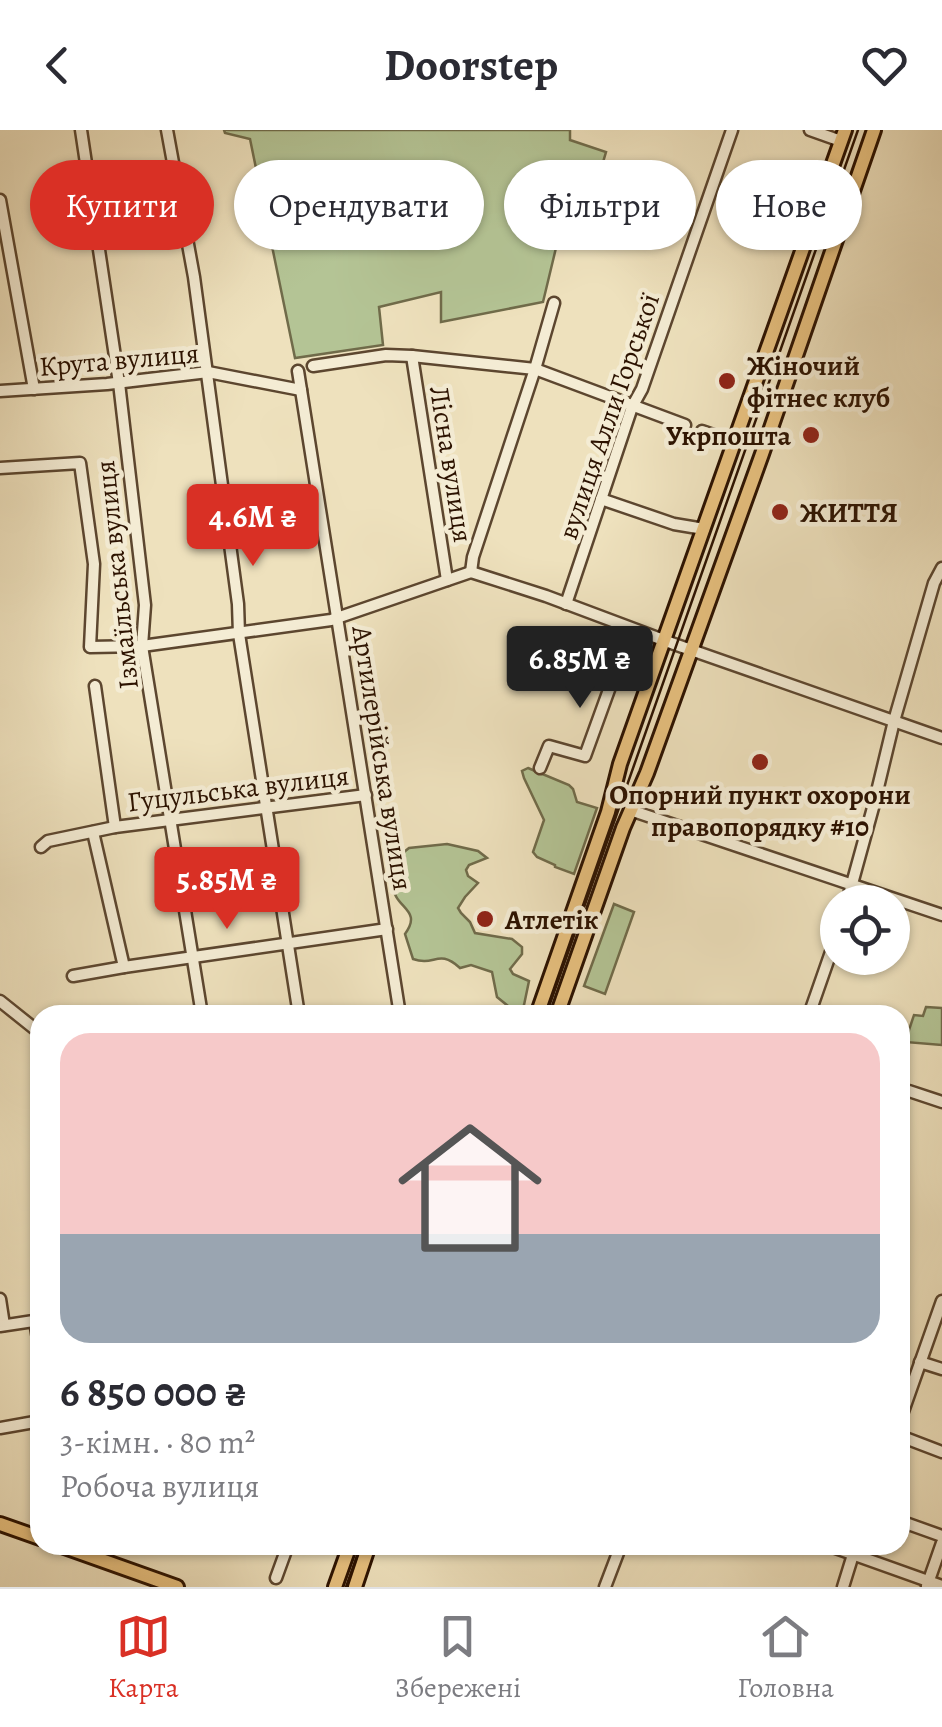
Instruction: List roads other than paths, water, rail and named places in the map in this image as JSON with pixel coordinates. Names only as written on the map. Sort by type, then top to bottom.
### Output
[{"type":"main road","points":[[561,1005],[691,650],[874,130]]},
{"type":"main road","points":[[540,1005],[608,812],[620,764],[669,642],[704,529],[843,136]]},
{"type":"main road","points":[[0,1524],[30,1534]]},
{"type":"main road","points":[[87,1555],[177,1587]]},
{"type":"main road","points":[[335,1587],[346,1555]]},
{"type":"main road","points":[[354,1587],[365,1555]]},
{"type":"street","name":"Ізмаїльська вулиця","points":[[81,130],[119,383],[145,605],[142,646],[200,1005]]},
{"type":"street","points":[[167,130],[194,276],[239,634],[298,1005]]},
{"type":"street","name":"вулиця Алли Горської","points":[[566,604],[632,406],[642,389],[732,130]]},
{"type":"street","points":[[810,130],[843,136]]},
{"type":"street","points":[[0,200],[34,388]]},
{"type":"street","points":[[470,572],[554,303]]},
{"type":"street","points":[[313,366],[386,355],[535,370],[685,425]]},
{"type":"street","name":"Лісна вулиця","points":[[412,356],[447,580]]},
{"type":"street","name":"Артилерійська вулиця","points":[[298,371],[398,1005]]},
{"type":"street","name":"Крута вулиця","points":[[0,390],[119,383],[208,372],[301,390]]},
{"type":"street","points":[[702,430],[734,442]]},
{"type":"street","points":[[0,468],[80,463],[94,564],[90,647],[142,646],[338,618],[470,572],[942,738]]},
{"type":"street","points":[[601,499],[674,524],[704,529]]},
{"type":"street","points":[[630,810],[852,885],[894,720],[934,583],[942,568]]},
{"type":"street","points":[[540,768],[549,746],[586,755],[632,628]]},
{"type":"street","name":"Гуцульська вулиця","points":[[95,686],[115,827]]},
{"type":"street","name":"Гуцульська вулиця","points":[[40,847],[48,841],[115,827],[366,794]]},
{"type":"street","name":"Гуцульська вулиця","points":[[93,832],[124,967]]},
{"type":"street","points":[[910,904],[942,915]]},
{"type":"street","points":[[73,976],[387,929]]},
{"type":"street","points":[[812,1005],[823,975]]},
{"type":"street","points":[[0,1001],[30,1025]]},
{"type":"street","points":[[910,1092],[942,1102]]},
{"type":"street","points":[[0,1300],[2,1326],[30,1321]]},
{"type":"street","points":[[910,1391],[942,1301]]},
{"type":"street","points":[[920,1362],[942,1369]]},
{"type":"street","points":[[0,1428],[30,1423]]},
{"type":"street","points":[[910,1440],[942,1452]]},
{"type":"street","points":[[910,1526],[942,1540],[927,1584]]},
{"type":"street","points":[[276,1578],[284,1555]]},
{"type":"street","points":[[605,1587],[616,1555]]},
{"type":"street","points":[[843,1587],[853,1555]]},
{"type":"street","points":[[865,1555],[927,1584],[942,1586]]},
{"type":"tram line","points":[[550,1005],[858,130]]},
{"type":"tram line","points":[[346,1587],[357,1555]]},
{"type":"place","name":"Жіночий фітнес клуб","points":[[727,381]]},
{"type":"place","name":"Укрпошта","points":[[811,435]]},
{"type":"place","name":"ЖИТТЯ","points":[[780,512]]},
{"type":"place","name":"Опорний пункт охорони правопорядку #10","points":[[760,762]]},
{"type":"place","name":"Атлетік","points":[[485,919]]}]
